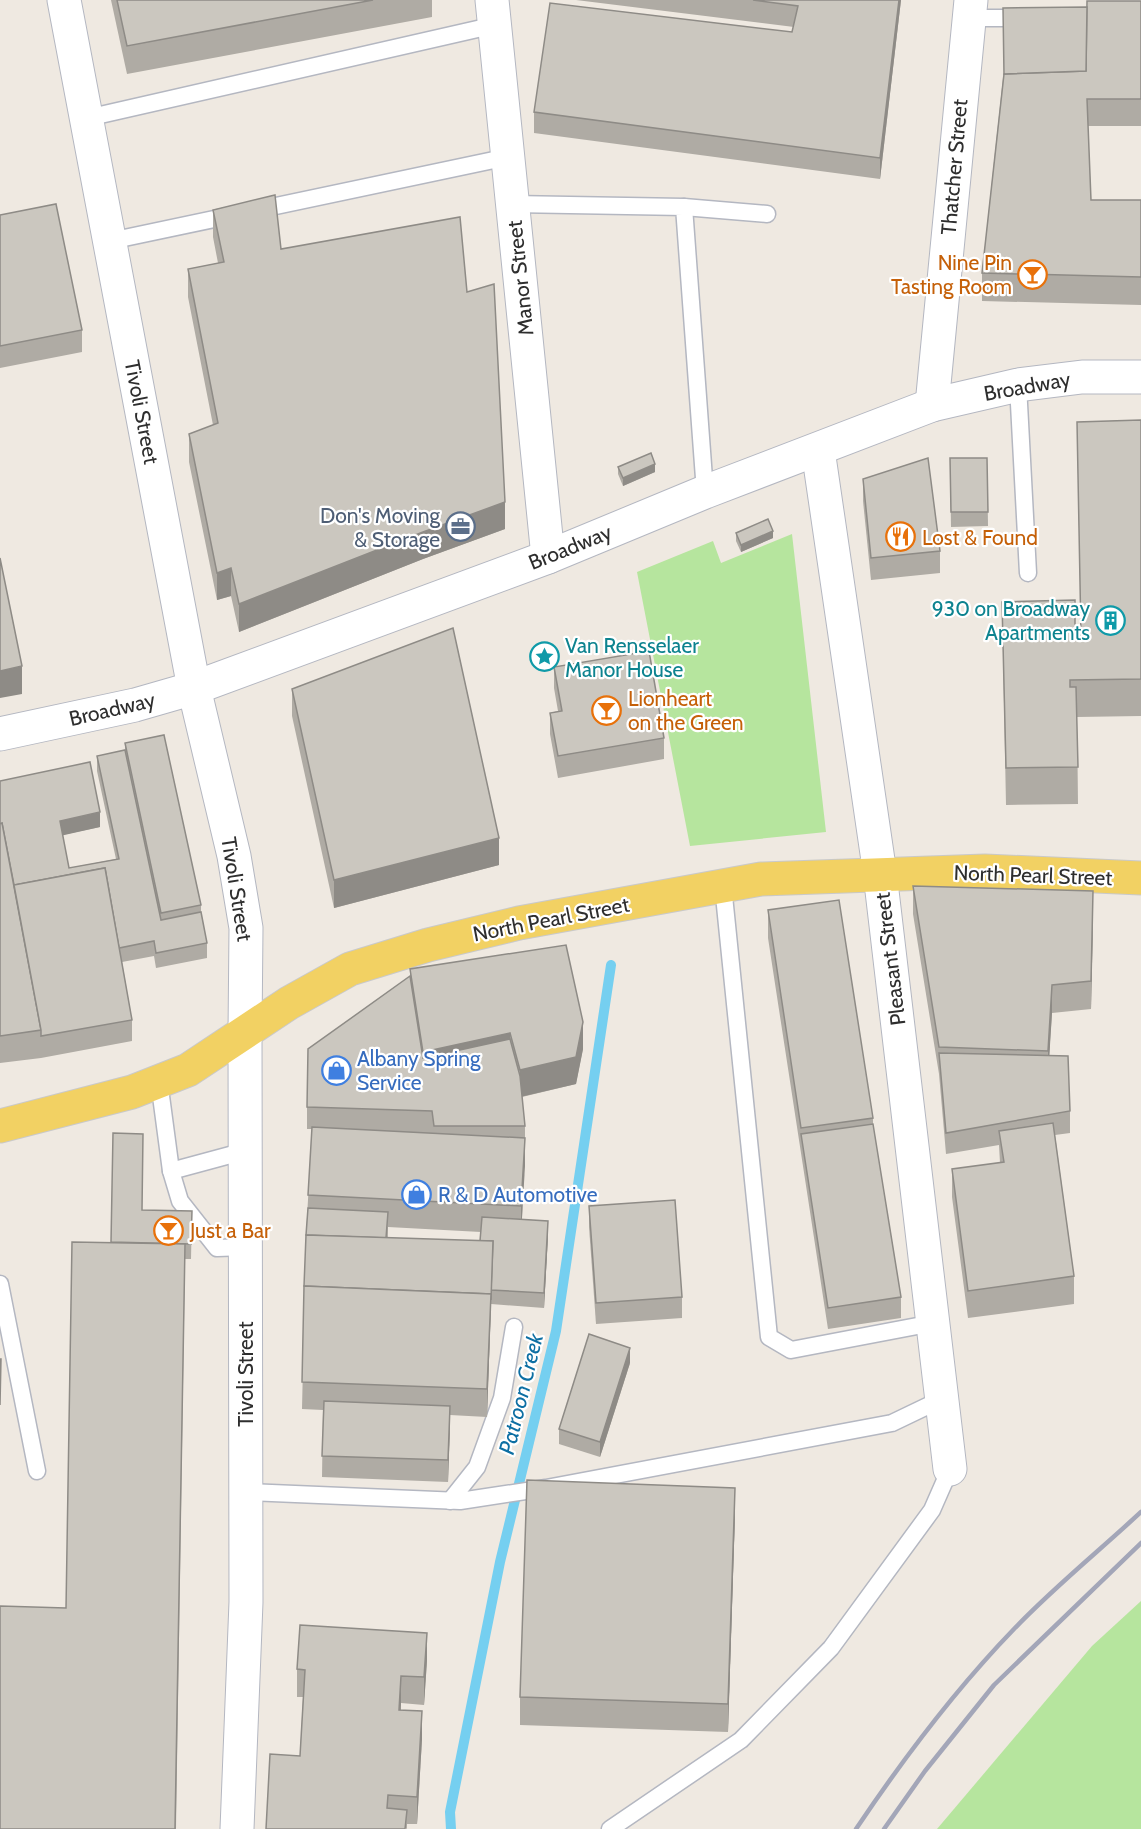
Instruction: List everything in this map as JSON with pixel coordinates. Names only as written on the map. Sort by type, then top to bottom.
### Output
[{"type":"main road","name":"North Pearl Street","points":[[0,1126],[132,1092],[188,1070],[289,1003],[350,969],[428,945],[519,923],[761,879],[985,871],[1141,878]]},
{"type":"street","name":"Tivoli Street","points":[[64,0],[194,688],[234,856],[246,928],[246,1602],[237,1829]]},
{"type":"street","name":"Thatcher Street","points":[[932,405],[969,9]]},
{"type":"street","name":"Manor Street","points":[[494,13],[548,557]]},
{"type":"street","name":"Broadway","points":[[0,734],[135,705],[194,688],[548,557],[705,492],[932,405],[1018,385],[1082,377],[1141,377]]},
{"type":"street","name":"Pleasant Street","points":[[818,450],[880,874],[950,1469]]},
{"type":"lane","points":[[969,9],[1037,18]]},
{"type":"lane","points":[[87,118],[494,13]]},
{"type":"lane","points":[[110,241],[508,158]]},
{"type":"lane","points":[[512,204],[684,207],[767,214]]},
{"type":"lane","points":[[684,207],[705,492]]},
{"type":"lane","points":[[1018,385],[1028,573]]},
{"type":"lane","points":[[723,886],[769,1337],[791,1350],[933,1323]]},
{"type":"lane","points":[[159,1081],[171,1171],[180,1201],[217,1248],[245,1247]]},
{"type":"lane","points":[[171,1171],[245,1152]]},
{"type":"lane","points":[[0,1284],[37,1472]]},
{"type":"lane","points":[[455,1501],[477,1467],[502,1398],[514,1327]]},
{"type":"lane","points":[[246,1492],[455,1501],[546,1488],[892,1423],[942,1399]]},
{"type":"lane","points":[[610,1829],[741,1740],[831,1648],[932,1510],[950,1469]]},
{"type":"green space","points":[[792,534],[826,832],[690,846],[637,572],[713,541],[721,563]]},
{"type":"green space","points":[[1141,1601],[1141,1829],[937,1829],[1092,1646]]},
{"type":"building","points":[[117,0],[373,0],[127,46]]},
{"type":"building","points":[[753,0],[899,0],[880,158],[534,112],[550,3],[792,32],[798,6]]},
{"type":"building","points":[[1087,1],[1141,1],[1141,99],[1087,99],[1091,200],[1141,200],[1141,277],[982,273],[1004,74],[1086,71]]},
{"type":"building","points":[[1087,7],[1086,71],[1004,75],[1003,8]]},
{"type":"building","points":[[275,195],[281,249],[460,217],[467,292],[494,284],[505,502],[239,604],[231,568],[217,573],[189,434],[218,423],[188,269],[224,262],[213,210]]},
{"type":"building","points":[[56,204],[82,330],[0,346],[0,215]]},
{"type":"building","name":"930 on Broadway Apartments","points":[[1141,420],[1141,679],[1070,680],[1070,687],[1076,687],[1078,767],[1006,768],[1002,602],[1075,600],[1075,636],[1081,636],[1077,422]]},
{"type":"building","points":[[651,453],[655,464],[623,478],[618,467]]},
{"type":"building","name":"Lost & Found","points":[[928,458],[940,551],[871,558],[863,479]]},
{"type":"building","points":[[950,458],[987,458],[988,512],[951,512]]},
{"type":"building","points":[[768,519],[773,531],[741,545],[736,533]]},
{"type":"building","points":[[0,558],[22,666],[0,671]]},
{"type":"building","points":[[453,628],[499,838],[334,880],[292,689]]},
{"type":"building","name":"Lionheart on the Green","points":[[649,651],[664,738],[558,756],[550,713],[562,711],[554,667]]},
{"type":"building","points":[[164,735],[201,905],[161,913],[125,743]]},
{"type":"building","points":[[125,750],[161,920],[201,912],[207,943],[156,953],[154,941],[119,948],[105,868],[14,885],[2,823],[0,824],[0,781],[90,762],[100,812],[60,821],[69,868],[119,859],[97,756]]},
{"type":"building","points":[[2,823],[41,1030],[0,1036],[0,824]]},
{"type":"building","points":[[105,868],[132,1020],[41,1036],[14,885]]},
{"type":"building","points":[[913,886],[1093,891],[1091,981],[1052,985],[1048,1051],[939,1047]]},
{"type":"building","points":[[839,900],[873,1118],[801,1128],[768,910]]},
{"type":"building","points":[[566,945],[583,1022],[576,1057],[520,1070],[510,1033],[423,1052],[410,969]]},
{"type":"building","points":[[410,976],[423,1058],[510,1039],[520,1076],[525,1126],[434,1126],[432,1111],[307,1107],[308,1049]]},
{"type":"building","points":[[939,1053],[1068,1056],[1070,1111],[946,1133]]},
{"type":"building","points":[[1053,1123],[1074,1276],[968,1291],[952,1169],[1004,1162],[999,1131]]},
{"type":"building","points":[[873,1124],[901,1297],[828,1308],[801,1134]]},
{"type":"building","points":[[312,1127],[525,1138],[521,1206],[308,1195]]},
{"type":"building","points":[[113,1133],[143,1134],[142,1210],[192,1211],[191,1244],[111,1242]]},
{"type":"building","points":[[675,1200],[682,1297],[596,1303],[589,1206]]},
{"type":"building","points":[[308,1208],[388,1212],[386,1238],[306,1235]]},
{"type":"building","points":[[482,1217],[548,1221],[544,1293],[491,1290],[493,1241],[480,1241]]},
{"type":"building","points":[[306,1235],[493,1241],[491,1300],[491,1294],[304,1286]]},
{"type":"building","points":[[72,1242],[185,1244],[175,1829],[0,1829],[0,1606],[66,1608]]},
{"type":"building","points":[[304,1286],[491,1294],[487,1389],[302,1382]]},
{"type":"building","points":[[589,1334],[630,1348],[600,1442],[559,1429]]},
{"type":"building","points":[[0,1359],[1,1359],[0,1405]]},
{"type":"building","points":[[324,1401],[450,1406],[448,1460],[322,1456]]},
{"type":"building","points":[[527,1480],[735,1488],[728,1704],[520,1697]]},
{"type":"building","points":[[300,1625],[427,1633],[424,1677],[401,1676],[399,1710],[422,1711],[417,1797],[388,1795],[387,1808],[407,1810],[405,1829],[266,1829],[270,1754],[300,1756],[305,1670],[297,1669]]},
{"type":"waterway","name":"Patroon Creek","points":[[451,1829],[450,1812],[500,1562],[556,1331],[611,965]]},
{"type":"railway","points":[[856,1829],[930,1726],[992,1652],[1044,1599],[1141,1512]]},
{"type":"railway","points":[[884,1829],[925,1771],[994,1685],[1141,1543]]},
{"type":"place","name":"Nine Pin Tasting Room","points":[[1033,274]]},
{"type":"place","name":"Don's Moving & Storage","points":[[461,527]]},
{"type":"place","name":"Lost & Found","points":[[901,537]]},
{"type":"place","name":"930 on Broadway Apartments","points":[[1111,620]]},
{"type":"place","name":"Van Rensselaer Manor House","points":[[544,657]]},
{"type":"place","name":"Lionheart on the Green","points":[[607,710]]},
{"type":"place","name":"Albany Spring Service","points":[[336,1070]]},
{"type":"place","name":"R & D Automotive","points":[[417,1194]]},
{"type":"place","name":"Just a Bar","points":[[169,1230]]}]
